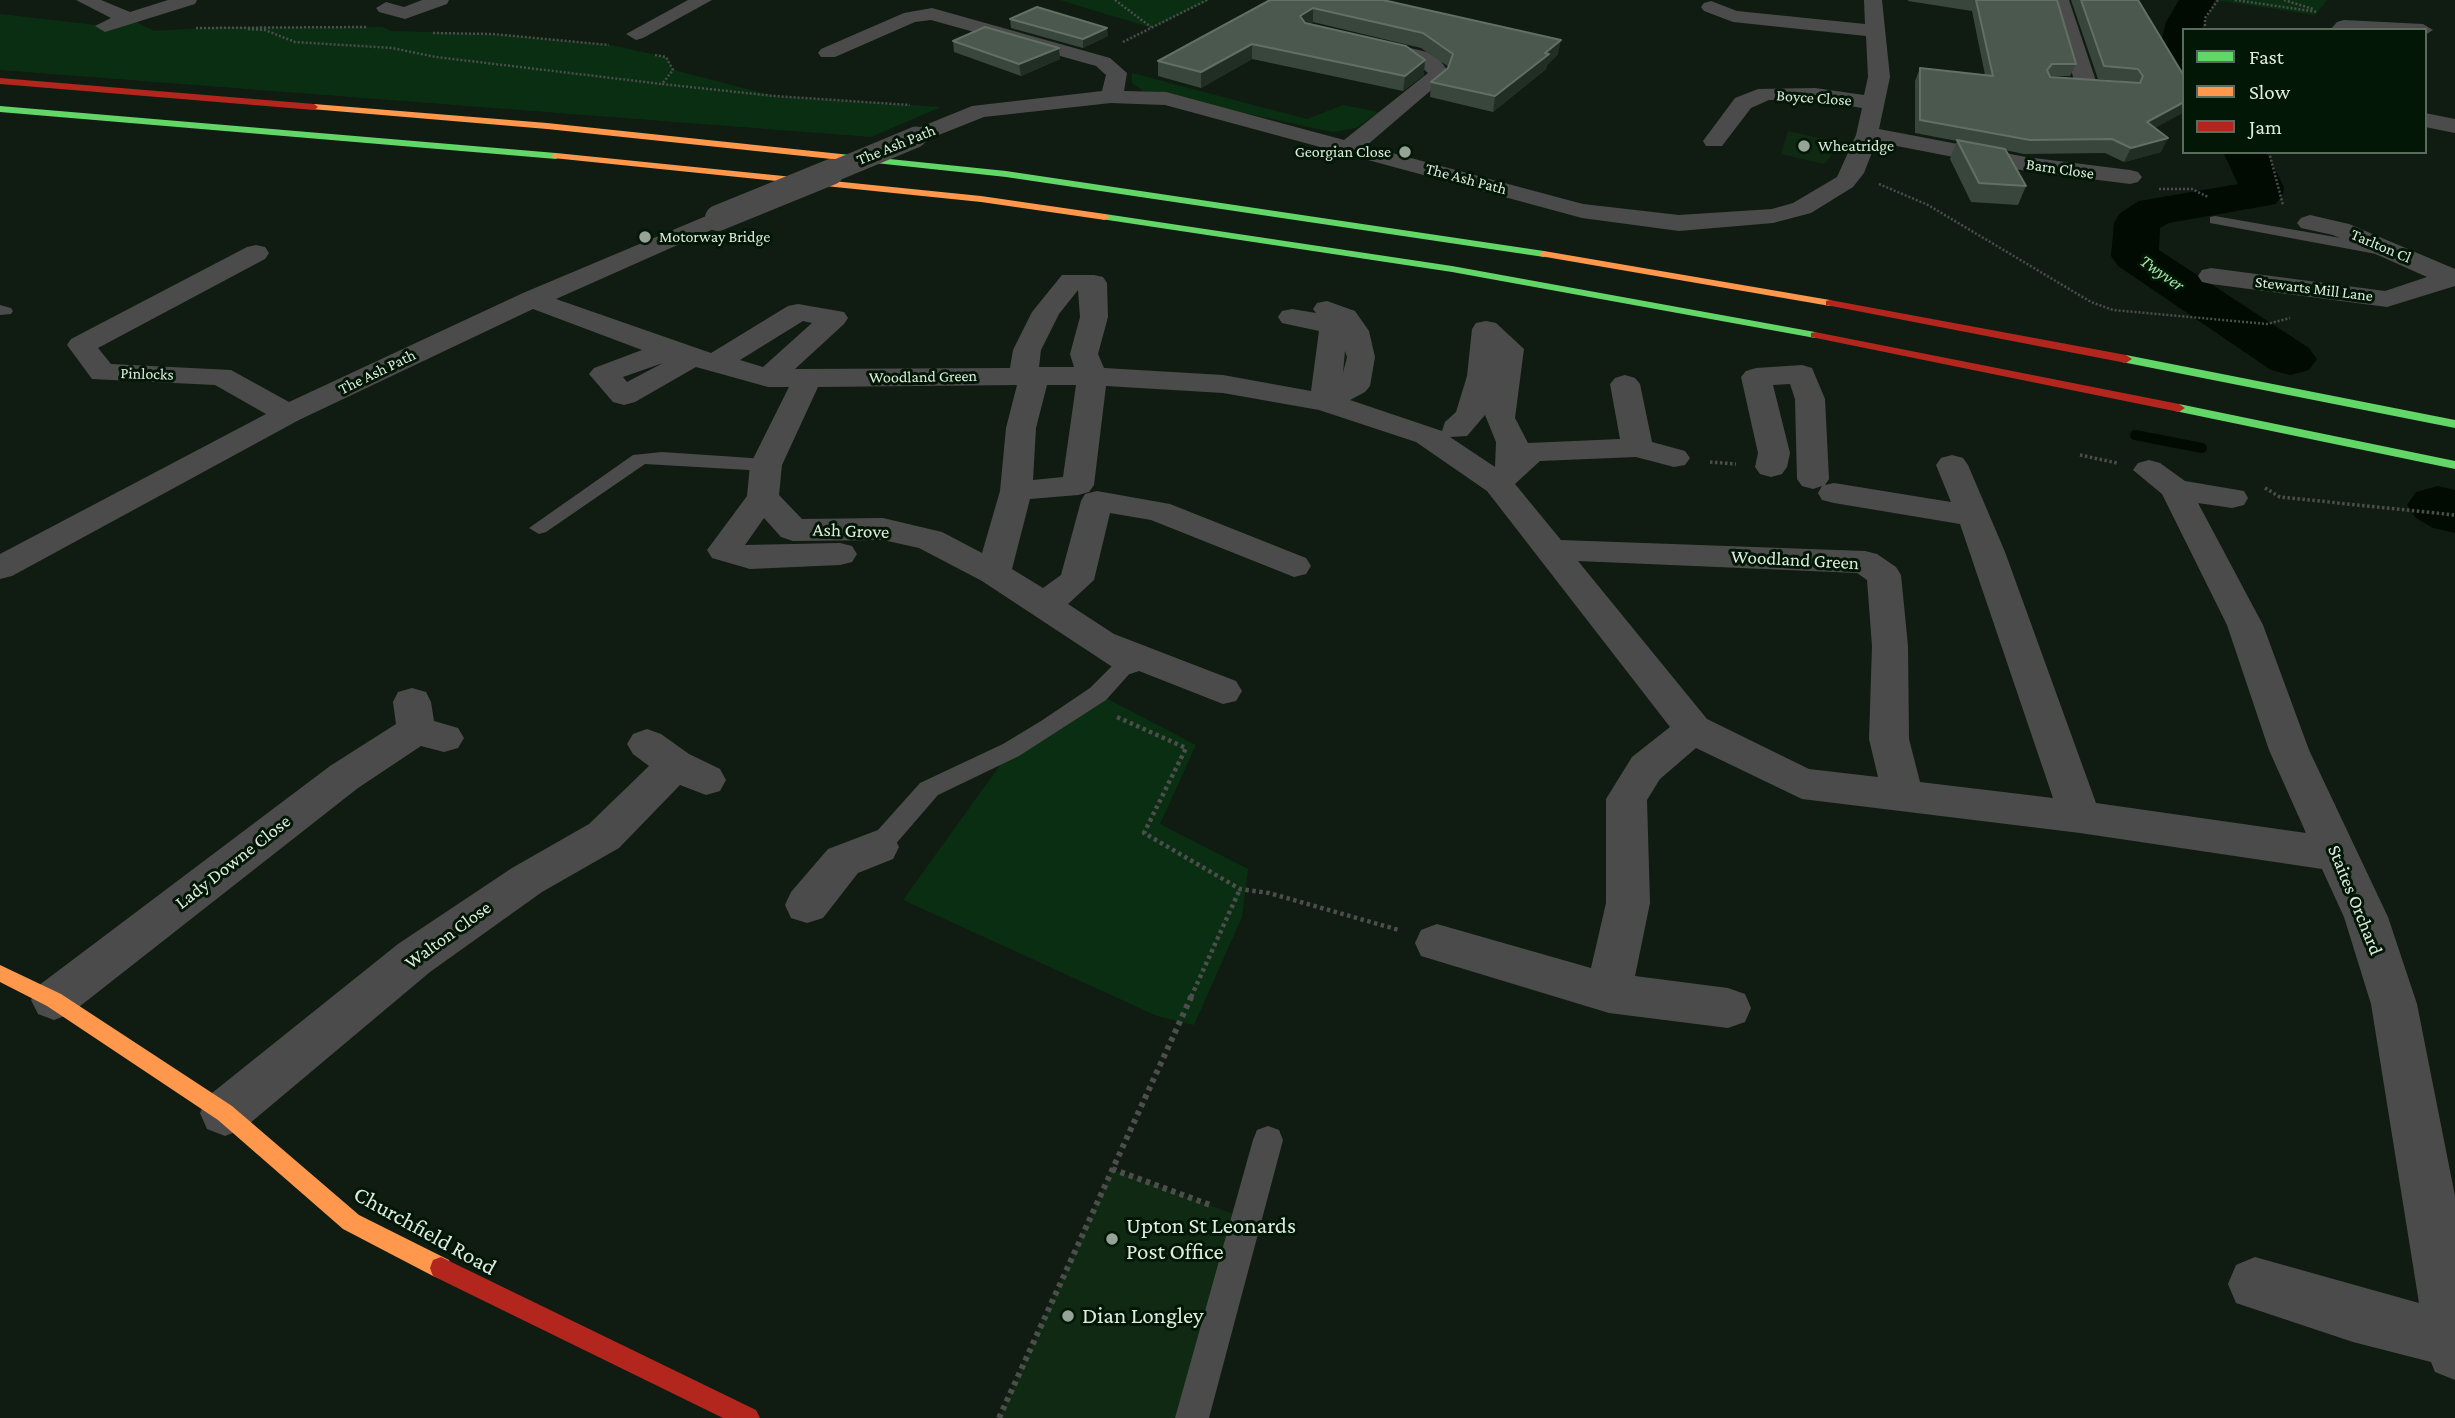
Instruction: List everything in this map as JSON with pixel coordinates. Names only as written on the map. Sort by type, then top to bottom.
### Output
[{"type":"main road","points":[[0,81],[547,126],[1020,176],[1446,238],[1888,312],[2455,424]]},
{"type":"main road","points":[[0,109],[511,151],[981,199],[1452,269],[1897,351],[2455,466]]},
{"type":"main road","name":"Churchfield Road","points":[[0,973],[54,1000],[225,1113],[351,1222],[550,1323],[748,1418]]},
{"type":"street","points":[[85,0],[130,19]]},
{"type":"street","points":[[105,26],[188,0]]},
{"type":"street","points":[[386,8],[405,13],[440,0]]},
{"type":"street","points":[[642,38],[703,0]]},
{"type":"street","points":[[1852,173],[1868,134],[1879,77],[1873,0]]},
{"type":"street","points":[[2060,0],[2076,86],[2112,89]]},
{"type":"street","points":[[906,6],[1103,62],[1116,73],[1117,80],[1111,97]]},
{"type":"street","points":[[842,51],[911,17],[932,14]]},
{"type":"street","points":[[1712,14],[1875,31]]},
{"type":"street","points":[[2342,28],[2379,28]]},
{"type":"street","points":[[642,38],[668,30]]},
{"type":"street","points":[[1350,40],[1420,56],[1433,64],[1439,74],[1350,147]]},
{"type":"street","name":"Boyce Close","points":[[1728,134],[1743,103],[1766,94],[1798,93],[1874,103]]},
{"type":"street","name":"The Ash Path","points":[[0,568],[288,414],[533,299],[718,218],[980,111],[1111,97],[1166,99],[1582,211],[1679,223],[1760,217],[1802,208],[1845,182],[1852,173]]},
{"type":"street","points":[[2427,120],[2455,126]]},
{"type":"street","name":"Barn Close","points":[[1868,134],[2130,177]]},
{"type":"street","name":"Tarlton Cl","points":[[2310,223],[2340,229],[2452,278]]},
{"type":"street","name":"Pinlocks","points":[[284,258],[243,250],[81,345],[102,373],[221,376],[288,414]]},
{"type":"street","name":"Stewarts Mill Lane","points":[[2211,276],[2387,299],[2452,278]]},
{"type":"street","points":[[994,573],[1016,491],[1029,375],[1027,350],[1046,312],[1072,281],[1094,283],[1094,317],[1084,354],[1092,376],[1078,485],[1016,491]]},
{"type":"street","name":"Woodland Green","points":[[533,299],[693,356],[768,377],[807,379],[1029,375],[1223,384],[1325,402],[1441,432],[1513,462]]},
{"type":"street","points":[[1325,402],[1355,386],[1362,357],[1355,331],[1345,317],[1326,309]]},
{"type":"street","points":[[693,356],[798,312],[834,318],[768,377]]},
{"type":"street","points":[[1292,317],[1334,325],[1325,402]]},
{"type":"street","name":"Woodland Green","points":[[1441,432],[1470,415],[1482,376],[1486,329],[1510,349],[1500,418],[1513,462],[1693,729],[1802,784],[2080,817],[2338,854]]},
{"type":"street","points":[[1771,467],[1774,453],[1756,377],[1802,374],[1810,398],[1824,486],[1972,516]]},
{"type":"street","points":[[807,379],[764,481],[724,551],[750,558],[862,553],[930,540]]},
{"type":"street","points":[[1625,384],[1637,448]]},
{"type":"street","points":[[1513,462],[1637,448],[1674,458]]},
{"type":"street","points":[[1952,465],[2023,649],[2080,817]]},
{"type":"street","name":"Staites Orchard","points":[[2246,491],[2162,479],[2245,625],[2289,750],[2366,917],[2394,1004],[2427,1178],[2453,1346],[2255,1284]]},
{"type":"street","name":"Ash Grove","points":[[764,481],[793,530],[884,529],[930,540],[994,573],[1116,651],[1223,691]]},
{"type":"street","points":[[1043,606],[1076,580],[1097,501],[1158,511],[1293,566]]},
{"type":"street","name":"Woodland Green","points":[[1563,550],[1866,562],[1884,575],[1889,646],[1889,739],[1903,796]]},
{"type":"street","name":"Lady Downe Close","points":[[54,1000],[344,777],[424,723]]},
{"type":"street","points":[[1609,993],[1628,903],[1626,799],[1646,768],[1693,729]]},
{"type":"street","name":"Walton Close","points":[[225,1113],[414,958],[527,880],[604,836],[676,763]]},
{"type":"street","points":[[807,905],[843,861],[877,847]]},
{"type":"street","points":[[1437,943],[1609,993],[1728,1008]]},
{"type":"lane","points":[[2215,220],[2396,252]]},
{"type":"lane","points":[[539,528],[640,459],[662,458],[764,481]]},
{"type":"lane","points":[[877,847],[929,789],[1011,750],[1084,703],[1116,651]]},
{"type":"lane","points":[[1192,1418],[1268,1140]]},
{"type":"path","points":[[1115,0],[1151,27]]},
{"type":"path","points":[[2206,28],[2205,18],[2218,0]]},
{"type":"path","points":[[130,19],[154,31],[219,27],[368,27]]},
{"type":"path","points":[[219,27],[265,30],[295,42],[393,48],[436,57],[662,84],[774,96],[980,111]]},
{"type":"path","points":[[430,33],[493,34],[611,45]]},
{"type":"path","points":[[642,38],[666,57],[673,70],[662,84]]},
{"type":"path","points":[[2270,154],[2283,204]]},
{"type":"path","points":[[1852,173],[1946,216],[2091,302],[2141,315],[2202,316],[2267,324]]},
{"type":"path","points":[[2246,491],[2335,505],[2397,508],[2455,515]]},
{"type":"path","points":[[1084,703],[1186,748],[1144,833],[1240,889],[1269,893],[1437,943]]},
{"type":"path","points":[[999,1418],[1240,889]]},
{"type":"path","points":[[1112,1169],[1247,1219]]},
{"type":"shaded area","points":[[1060,0],[1210,0],[1152,28]]},
{"type":"shaded area","points":[[2215,0],[2327,0],[2315,15]]},
{"type":"shaded area","points":[[0,14],[105,26],[130,19],[154,31],[219,27],[382,27],[392,31],[493,34],[611,45],[666,57],[674,70],[774,96],[941,107],[871,137],[0,70]]},
{"type":"shaded area","points":[[1132,73],[1307,119],[1343,105],[1379,112],[1356,128],[1332,132],[1143,91],[1132,83]]},
{"type":"shaded area","points":[[1788,131],[1842,143],[1824,164],[1781,154]]},
{"type":"shaded area","points":[[1098,694],[1196,745],[1160,824],[1248,869],[1242,917],[1194,1025],[1157,1016],[903,900],[1011,750]]},
{"type":"shaded area","points":[[1112,1169],[1247,1219],[1192,1418],[999,1418]]},
{"type":"building","points":[[1270,0],[1383,0],[1561,40],[1545,53],[1549,54],[1495,96],[1431,82],[1448,68],[1453,54],[1423,33],[1313,8],[1300,16],[1305,23],[1406,46],[1425,60],[1405,76],[1252,44],[1201,72],[1158,61]]},
{"type":"building","points":[[1976,0],[2057,0],[2076,64],[2052,64],[2047,70],[2050,77],[2140,83],[2143,76],[2138,69],[2104,66],[2081,0],[2138,0],[2182,73],[2182,103],[2147,122],[2168,138],[2131,148],[2112,139],[2030,140],[1920,120],[1920,68],[1993,76]]},
{"type":"building","points":[[1037,7],[1107,28],[1083,39],[1010,19]]},
{"type":"building","points":[[985,27],[1059,48],[1019,64],[953,41]]},
{"type":"building","points":[[1957,140],[2005,149],[2026,186],[1979,183]]},
{"type":"waterway","name":"Twyver","points":[[2183,28],[2197,0]]},
{"type":"waterway","name":"Twyver","points":[[2182,30],[2174,64],[2182,74]]},
{"type":"waterway","name":"Twyver","points":[[2245,154],[2262,187],[2260,194],[2155,211],[2137,223],[2135,256],[2290,359]]},
{"type":"waterway","points":[[2135,435],[2202,448]]},
{"type":"waterway","name":"Twyver","points":[[2438,505],[2455,514]]},
{"type":"traffic: fast","points":[[0,109],[556,156]]},
{"type":"traffic: fast","points":[[841,157],[1006,174],[1544,254]]},
{"type":"traffic: fast","points":[[1105,217],[1452,269],[1815,335]]},
{"type":"traffic: fast","points":[[2126,359],[2455,424]]},
{"type":"traffic: fast","points":[[2179,408],[2455,465]]},
{"type":"traffic: slow","points":[[314,107],[547,126],[841,157]]},
{"type":"traffic: slow","points":[[556,156],[981,199],[1105,217]]},
{"type":"traffic: slow","points":[[1544,254],[1830,303]]},
{"type":"traffic: slow","points":[[0,973],[54,1000],[225,1113],[351,1222],[441,1268]]},
{"type":"traffic: jam","points":[[0,81],[314,107]]},
{"type":"traffic: jam","points":[[1830,303],[2126,359]]},
{"type":"traffic: jam","points":[[1815,335],[2179,408]]},
{"type":"traffic: jam","points":[[441,1268],[748,1418]]},
{"type":"place","name":"Wheatridge","points":[[1804,146]]},
{"type":"place","name":"Georgian Close","points":[[1405,152]]},
{"type":"place","name":"Motorway Bridge","points":[[645,237]]},
{"type":"place","name":"Upton St Leonards Post Office","points":[[1112,1239]]},
{"type":"place","name":"Dian Longley","points":[[1068,1316]]}]
